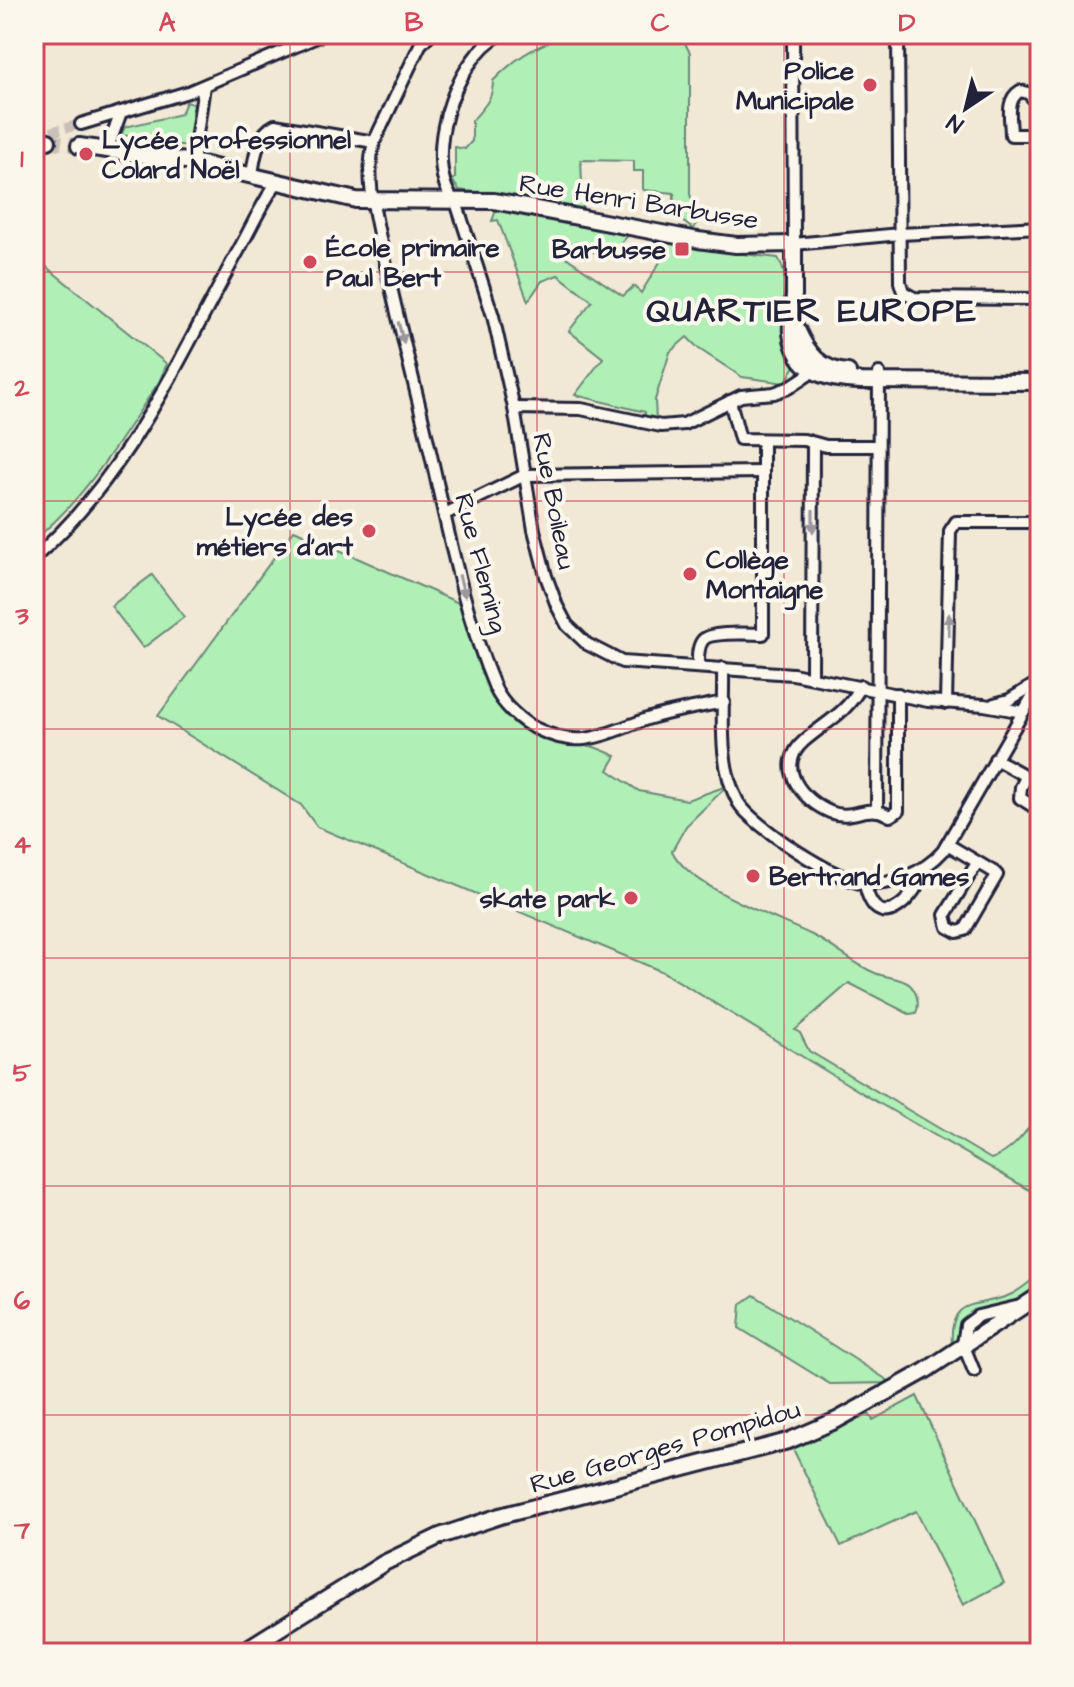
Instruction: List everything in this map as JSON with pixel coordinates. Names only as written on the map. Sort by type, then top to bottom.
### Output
[{"type":"main road","points":[[79,146],[108,148],[252,174]]},
{"type":"main road","name":"Rue Henri Barbusse","points":[[252,174],[335,196],[374,202],[494,201],[724,244],[794,244]]},
{"type":"main road","points":[[794,244],[791,331],[798,355],[813,369],[879,377],[1040,382]]},
{"type":"main road","points":[[879,377],[1040,374]]},
{"type":"main road","name":"Rue Georges Pompidou","points":[[964,1348],[1040,1295]]},
{"type":"main road","name":"Rue Georges Pompidou","points":[[240,1653],[384,1563],[440,1536],[500,1516],[788,1441],[849,1414],[1040,1307]]},
{"type":"street","points":[[81,124],[204,86],[324,34]]},
{"type":"street","points":[[252,174],[260,140],[267,129],[275,125],[374,142],[420,45],[430,34]]},
{"type":"street","points":[[793,34],[794,244]]},
{"type":"street","points":[[898,34],[901,288],[906,296],[914,298],[1040,299]]},
{"type":"street","name":"Rue Boileau","points":[[493,36],[465,72],[448,109],[440,155],[448,195],[457,205],[493,316],[514,408],[534,530],[557,606],[567,625],[595,650],[622,662],[812,676],[946,703],[984,705],[1023,712]]},
{"type":"street","points":[[193,162],[204,86]]},
{"type":"street","points":[[1037,135],[1011,135],[1010,102],[1020,91],[1028,93],[1038,106],[1040,165]]},
{"type":"street","points":[[108,148],[121,112]]},
{"type":"street","name":"Rue Fleming","points":[[374,142],[370,157],[374,202],[394,301],[464,596],[496,691],[519,717],[538,730],[557,736],[593,739],[645,720],[724,702]]},
{"type":"street","points":[[34,558],[63,532],[92,498],[143,425],[275,185],[273,181]]},
{"type":"street","name":"Rue Henri Barbusse","points":[[794,244],[900,234],[1040,227]]},
{"type":"street","points":[[514,408],[581,409],[661,426],[684,424],[741,396],[774,393],[788,388],[813,369]]},
{"type":"street","points":[[877,811],[879,377]]},
{"type":"street","points":[[730,401],[740,439],[804,440],[826,446],[878,446]]},
{"type":"street","points":[[698,667],[703,640],[711,635],[763,634],[763,440]]},
{"type":"street","points":[[812,676],[813,443]]},
{"type":"street","points":[[445,514],[525,475],[763,472]]},
{"type":"street","points":[[946,703],[952,525],[956,522],[1040,522]]},
{"type":"street","points":[[723,668],[726,766],[739,804],[764,830],[840,875],[865,884],[895,879],[925,868]]},
{"type":"street","points":[[865,884],[868,900],[877,909],[898,909],[921,881],[925,868],[947,844],[1040,682]]},
{"type":"street","name":"Rue Boileau","points":[[984,705],[1009,700],[1040,682]]},
{"type":"street","points":[[861,686],[843,712],[798,748],[793,759],[792,778],[797,788],[807,799],[832,813],[850,816],[877,811],[890,816],[898,811],[898,694]]},
{"type":"street","points":[[1003,708],[1012,732]]},
{"type":"street","points":[[995,759],[1040,784]]},
{"type":"street","points":[[1027,776],[1020,798],[1031,805],[1040,801]]},
{"type":"street","points":[[947,844],[994,872],[996,879],[965,930],[957,932],[948,927],[945,915],[977,863]]},
{"type":"street","points":[[964,1348],[974,1371]]},
{"type":"green space","points":[[581,34],[658,38],[666,34],[686,34],[685,43],[690,53],[690,194],[698,221],[693,229],[674,215],[674,193],[643,190],[643,171],[634,171],[634,161],[581,160],[583,208],[459,190],[452,180],[455,178],[455,147],[465,149],[472,141],[472,121],[489,99],[493,81],[532,50]]},
{"type":"green space","points":[[186,102],[194,104],[188,149],[186,146],[121,135],[125,127],[181,114]]},
{"type":"green space","points":[[503,208],[632,231],[607,259],[576,242],[563,255],[623,296],[634,286],[641,293],[663,257],[656,251],[661,240],[709,250],[778,258],[785,286],[783,335],[795,366],[785,383],[742,377],[699,349],[687,337],[670,352],[655,400],[656,420],[645,418],[645,412],[575,395],[603,358],[569,331],[592,301],[558,275],[542,281],[528,301],[498,220],[492,221],[495,213]]},
{"type":"green space","points":[[34,257],[167,364],[159,382],[87,486],[34,540]]},
{"type":"green space","points":[[294,530],[461,604],[485,680],[505,712],[519,725],[543,737],[590,746],[616,756],[608,770],[639,791],[687,800],[727,786],[686,826],[672,851],[682,864],[714,889],[812,935],[875,973],[906,982],[916,995],[916,1013],[909,1014],[849,983],[795,1030],[800,1033],[809,1051],[991,1159],[1013,1146],[1040,1113],[1040,1196],[877,1102],[663,972],[317,827],[301,805],[158,716]]},
{"type":"green space","points":[[152,575],[184,617],[143,648],[111,606]]},
{"type":"green space","points":[[1040,1274],[1040,1291],[967,1317],[958,1342],[952,1345],[952,1328],[961,1310],[1014,1293]]},
{"type":"green space","points":[[754,1295],[892,1383],[830,1384],[739,1328],[741,1304]]},
{"type":"green space","points":[[917,1396],[1004,1583],[963,1605],[916,1511],[841,1546],[793,1449],[869,1414],[873,1420]]},
{"type":"tunnel","points":[[51,132],[81,124]]},
{"type":"tunnel","points":[[48,141],[79,146]]},
{"type":"place","name":"Police Municipale","points":[[870,85]]},
{"type":"place","name":"Lycée professionnel Colard Noël","points":[[86,154]]},
{"type":"place","name":"Barbusse","points":[[682,249]]},
{"type":"place","name":"École primaire Paul Bert","points":[[310,262]]},
{"type":"place","name":"Lycée des métiers d'art","points":[[369,531]]},
{"type":"place","name":"Collège Montaigne","points":[[690,574]]},
{"type":"place","name":"Bertrand Games","points":[[753,876]]},
{"type":"place","name":"skate park","points":[[631,898]]},
{"type":"district","name":"QUARTIER EUROPE","points":[[812,309]]}]
